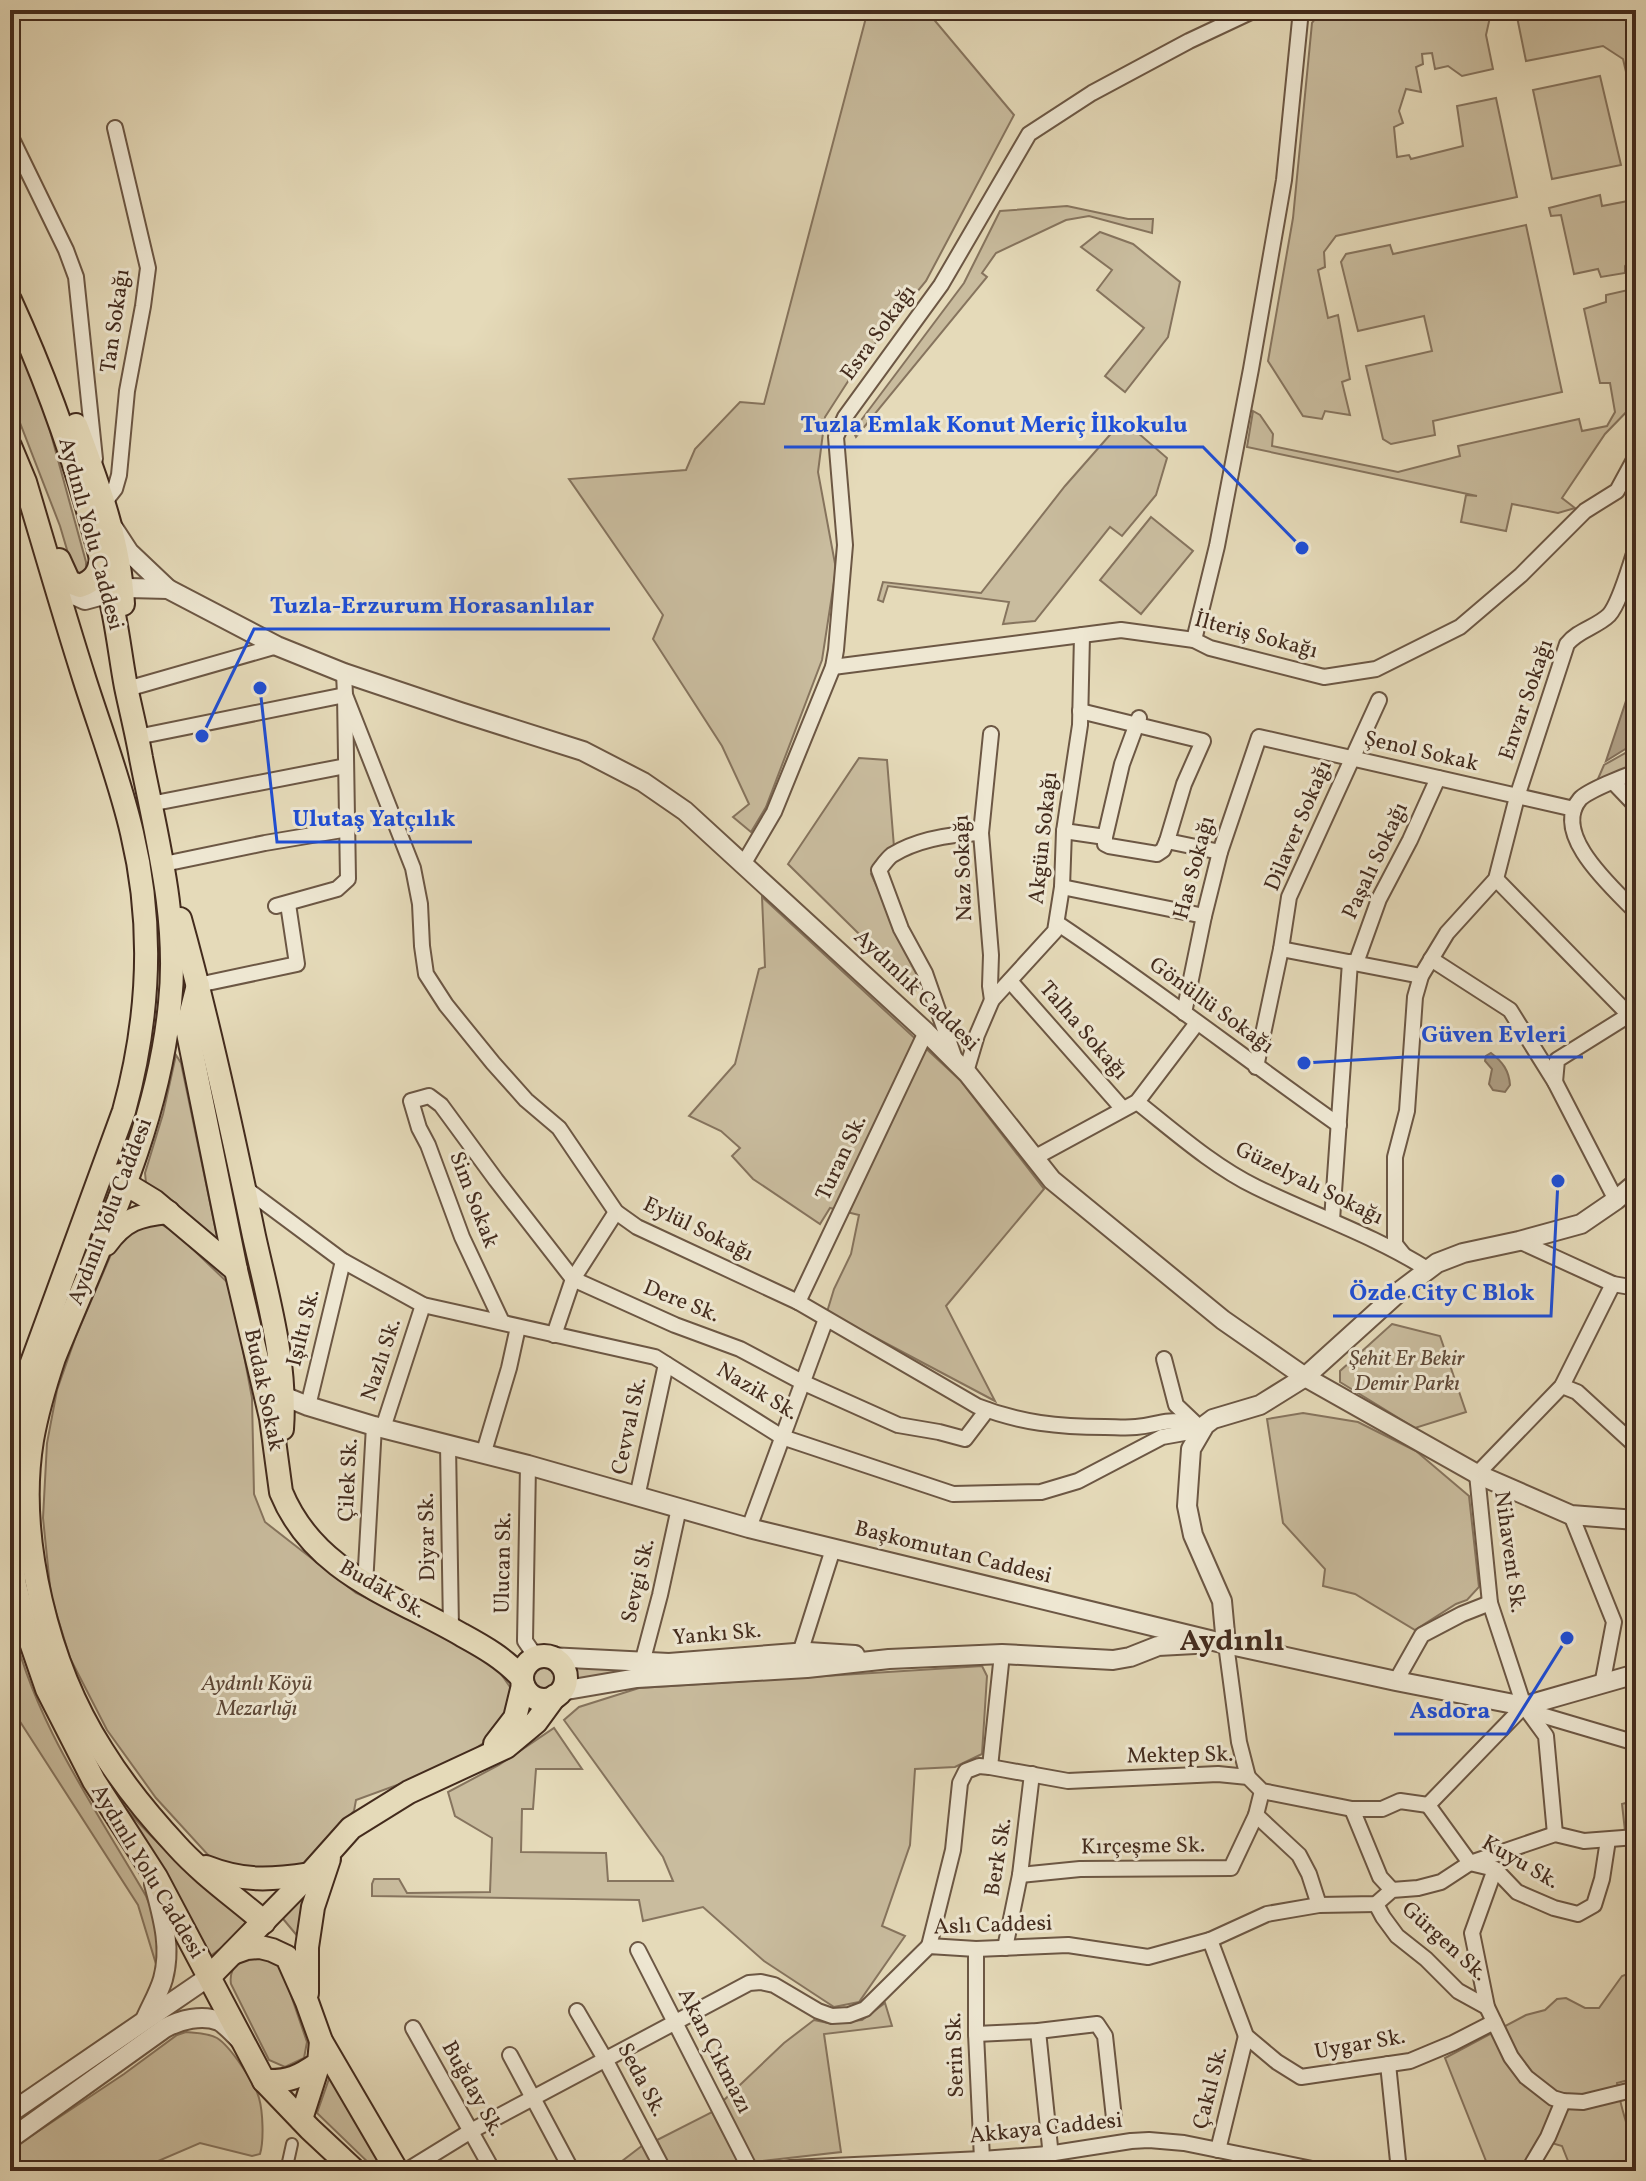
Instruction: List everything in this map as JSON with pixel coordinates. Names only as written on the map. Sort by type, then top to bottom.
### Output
[{"type":"main road","points":[[10,283],[47,351],[96,480],[119,559],[122,593]]},
{"type":"main road","name":"Aydınlı Yolu Caddesi","points":[[10,300],[48,388],[101,559],[122,593],[127,689],[164,864],[172,960],[170,1002],[156,1084],[126,1184],[49,1373],[32,1440],[28,1482],[34,1568],[42,1609],[58,1657],[90,1729],[122,1779],[177,1847],[264,1922],[210,1976]]},
{"type":"main road","name":"Aydınlı Yolu Caddesi","points":[[10,446],[25,482],[133,835],[142,885],[146,943],[143,1025],[134,1075],[124,1111],[23,1387],[10,1471]]},
{"type":"main road","points":[[25,482],[69,582],[80,586],[90,581],[98,573],[101,559]]},
{"type":"main road","name":"Budak Sokak","points":[[164,864],[198,985],[245,1188],[281,1362],[274,1392]]},
{"type":"main road","name":"Budak Sokak","points":[[198,985],[187,1028],[236,1270],[274,1392],[279,1462]]},
{"type":"main road","points":[[143,1025],[137,1099],[118,1166],[121,1177],[236,1270]]},
{"type":"main road","points":[[91,1269],[110,1238],[124,1224],[137,1217],[168,1212]]},
{"type":"main road","name":"Budak Sk.","points":[[279,1462],[281,1492],[314,1545],[328,1558],[365,1585],[532,1668],[531,1695],[536,1698],[549,1699],[558,1693]]},
{"type":"main road","name":"Aydınlı Yolu Caddesi","points":[[10,1541],[15,1585],[47,1689],[94,1781],[149,1866],[264,2081],[355,2171]]},
{"type":"main road","points":[[264,1922],[351,1828],[397,1799],[506,1747],[526,1732],[564,1685],[561,1664],[532,1668],[515,1718],[502,1737],[476,1761]]},
{"type":"main road","points":[[307,2002],[306,1973],[313,1907],[332,1850]]},
{"type":"main road","points":[[193,1862],[245,1878],[272,1880],[310,1874]]},
{"type":"main road","name":"Aydınlı Yolu Caddesi","points":[[233,1953],[260,1947],[287,1957],[307,2002],[320,2052],[397,2171]]},
{"type":"main road","points":[[264,2081],[283,2082],[301,2076],[320,2052]]},
{"type":"main road","points":[[301,2119],[320,2052]]},
{"type":"street","name":"Esra Sokağı","points":[[744,863],[774,812],[833,667],[845,545],[836,437],[845,417],[941,285],[1029,134],[1092,93],[1255,10]]},
{"type":"street","points":[[1194,640],[1217,546],[1282,196],[1301,10]]},
{"type":"street","name":"Tan Sokağı","points":[[115,128],[148,268],[127,391],[119,475]]},
{"type":"street","name":"Aydınlı Yolu Caddesi","points":[[10,135],[76,277],[96,480]]},
{"type":"street","name":"İlteriş Sokağı","points":[[833,667],[1121,630],[1194,640],[1210,648],[1324,677],[1376,669],[1470,619],[1521,575],[1585,511],[1617,491],[1636,456]]},
{"type":"street","name":"Aydınlı Yolu Caddesi","points":[[106,511],[119,475]]},
{"type":"street","points":[[106,511],[129,552],[168,589]]},
{"type":"street","name":"Envar Sokağı","points":[[1496,879],[1517,797],[1567,644],[1573,636],[1609,615],[1636,548]]},
{"type":"street","name":"Aydınlık Caddesi","points":[[69,582],[80,599],[90,600],[122,593],[168,589],[277,646],[344,673],[583,751],[643,782],[685,811],[744,863],[926,1032],[961,1068],[1052,1180],[1223,1320],[1305,1377],[1477,1474],[1571,1515],[1636,1520]]},
{"type":"street","name":"Akgün Sokağı","points":[[961,1068],[992,1000],[1055,931],[1062,887],[1064,831],[1080,718],[1082,635]]},
{"type":"street","points":[[127,689],[277,646]]},
{"type":"street","name":"Eylül Sokağı","points":[[344,673],[345,695],[413,868],[420,904],[426,974],[446,1005],[493,1063],[526,1100],[559,1128],[616,1212],[637,1227],[798,1302],[987,1410],[1039,1424],[1137,1427],[1179,1420],[1201,1430]]},
{"type":"street","points":[[137,737],[345,695],[348,879],[337,889],[282,905],[297,964],[198,985]]},
{"type":"street","name":"Dilaver Sokağı","points":[[1256,1067],[1289,897],[1379,700]]},
{"type":"street","points":[[1080,718],[1138,721],[1203,741],[1184,784],[1167,841],[1157,854],[1105,844],[1122,764],[1138,721]]},
{"type":"street","name":"Naz Sokağı","points":[[991,734],[981,833],[992,1000]]},
{"type":"street","name":"Şenol Sokak","points":[[1259,737],[1574,809]]},
{"type":"street","name":"Has Sokağı","points":[[1184,1013],[1220,852],[1259,737]]},
{"type":"street","points":[[150,804],[346,766]]},
{"type":"street","points":[[1636,772],[1582,797],[1574,809],[1572,824],[1583,853],[1636,912]]},
{"type":"street","name":"Paşalı Sokağı","points":[[1332,1220],[1353,963],[1379,899],[1438,778]]},
{"type":"street","points":[[1613,782],[1636,806]]},
{"type":"street","points":[[164,864],[348,829]]},
{"type":"street","points":[[1064,831],[1105,837]]},
{"type":"street","points":[[961,1068],[925,973],[901,929],[879,870],[891,856],[917,844],[954,834],[981,833]]},
{"type":"street","points":[[1167,841],[1220,852]]},
{"type":"street","points":[[1403,1254],[1395,1244],[1395,1157],[1407,1111],[1415,997],[1421,976],[1447,933],[1496,879],[1632,1019],[1557,1060],[1555,1082]]},
{"type":"street","points":[[1062,887],[1204,916]]},
{"type":"street","name":"Gönüllü Sokağı","points":[[1057,923],[1339,1125]]},
{"type":"street","points":[[1281,949],[1421,976]]},
{"type":"street","points":[[1431,959],[1510,1010],[1555,1082],[1616,1200]]},
{"type":"street","name":"Talha Sokağı","points":[[1010,981],[1123,1109]]},
{"type":"street","points":[[1034,1158],[1137,1102],[1197,1023]]},
{"type":"street","name":"Turan Sk.","points":[[798,1302],[926,1032]]},
{"type":"street","name":"Dere Sk.","points":[[419,1099],[429,1096],[441,1105],[573,1279],[675,1325],[740,1349],[802,1382],[898,1425],[965,1439],[987,1410]]},
{"type":"street","name":"Sim Sokak","points":[[419,1099],[411,1101],[419,1128],[462,1237],[502,1322]]},
{"type":"street","name":"Güzelyalı Sokağı","points":[[1137,1102],[1220,1166],[1255,1187],[1332,1220],[1427,1269]]},
{"type":"street","name":"Nazik Sk.","points":[[245,1188],[343,1261],[423,1305],[655,1357],[782,1437],[953,1494],[1041,1492],[1078,1481],[1162,1437],[1201,1430],[1213,1419],[1260,1405],[1305,1377],[1427,1269],[1449,1257],[1581,1224],[1636,1183]]},
{"type":"street","points":[[222,1194],[250,1216]]},
{"type":"street","points":[[554,1335],[573,1279],[616,1212]]},
{"type":"street","points":[[1519,1241],[1613,1284],[1636,1288]]},
{"type":"street","name":"Işıltı Sk.","points":[[308,1406],[343,1261]]},
{"type":"street","name":"Nihavent Sk.","points":[[1555,1834],[1546,1736],[1524,1706],[1490,1603],[1477,1474],[1562,1386],[1613,1284]]},
{"type":"street","name":"Nazlı Sk.","points":[[378,1427],[423,1305]]},
{"type":"street","points":[[749,1528],[826,1319]]},
{"type":"street","points":[[483,1455],[518,1327]]},
{"type":"street","points":[[1164,1359],[1176,1405],[1201,1430],[1191,1449],[1187,1506],[1193,1535],[1222,1601],[1239,1742],[1248,1777]]},
{"type":"street","name":"Cevval Sk.","points":[[637,1497],[666,1364]]},
{"type":"street","points":[[1562,1386],[1577,1392],[1636,1446]]},
{"type":"street","name":"Başkomutan Caddesi","points":[[274,1392],[308,1406],[378,1427],[528,1465],[749,1528],[1226,1644],[1396,1681],[1524,1706],[1636,1674]]},
{"type":"street","name":"Çilek Sk.","points":[[365,1585],[378,1427]]},
{"type":"street","name":"Diyar Sk.","points":[[448,1445],[451,1628]]},
{"type":"street","name":"Ulucan Sk.","points":[[528,1465],[525,1641],[532,1668]]},
{"type":"street","name":"Sevgi Sk.","points":[[642,1663],[679,1508]]},
{"type":"street","points":[[1571,1515],[1614,1622],[1602,1685]]},
{"type":"street","points":[[800,1653],[833,1549]]},
{"type":"street","points":[[1396,1681],[1422,1635],[1490,1603]]},
{"type":"street","name":"Yankı Sk.","points":[[558,1693],[637,1678],[807,1668],[889,1659],[1002,1654],[1113,1660],[1158,1646],[1226,1644]]},
{"type":"street","name":"Yankı Sk.","points":[[532,1668],[669,1663],[800,1653],[889,1659]]},
{"type":"street","points":[[929,1946],[953,1850],[960,1783],[966,1771],[979,1766],[990,1767],[1002,1654]]},
{"type":"street","points":[[1262,1791],[1352,1809],[1382,1809],[1400,1801],[1428,1805],[1524,1706],[1538,1714],[1636,1743]]},
{"type":"street","name":"Mektep Sk.","points":[[990,1767],[1068,1781],[1218,1774],[1248,1777],[1262,1791]]},
{"type":"street","name":"Berk Sk.","points":[[1005,1948],[1020,1875],[1032,1774]]},
{"type":"street","name":"Kırçeşme Sk.","points":[[1020,1875],[1080,1869],[1231,1868],[1256,1815],[1262,1791]]},
{"type":"street","name":"Kuyu Sk.","points":[[1428,1805],[1470,1863],[1495,1869],[1517,1892],[1554,1908],[1578,1914],[1594,1905],[1608,1840]]},
{"type":"street","points":[[1352,1809],[1380,1877],[1392,1890]]},
{"type":"street","points":[[1256,1815],[1299,1855],[1319,1905]]},
{"type":"street","points":[[1376,1904],[1392,1890],[1441,1882],[1470,1863],[1555,1834],[1584,1841],[1636,1837]]},
{"type":"street","points":[[145,2020],[163,1979],[166,1957],[166,1932],[149,1866]]},
{"type":"street","points":[[1495,1869],[1472,1933],[1487,2007],[1520,2071],[1544,2092],[1563,2101],[1583,2102],[1636,2089]]},
{"type":"street","name":"Aslı Caddesi","points":[[406,2171],[471,2131],[749,1983],[774,1985],[832,2016],[849,2015],[865,2009],[929,1946],[976,1949],[1068,1945],[1148,1957],[1210,1940],[1267,1914],[1319,1905],[1376,1904]]},
{"type":"street","name":"Gürgen Sk.","points":[[1376,1904],[1397,1936],[1458,1991],[1487,2007]]},
{"type":"street","name":"Uygar Sk.","points":[[1210,1940],[1246,2036],[1301,2077],[1410,2061],[1494,2022]]},
{"type":"street","name":"Serin Sk.","points":[[976,1949],[976,2034],[982,2159]]},
{"type":"street","name":"Akan Çıkmazı","points":[[638,1950],[751,2171]]},
{"type":"street","points":[[10,2113],[210,1976]]},
{"type":"street","name":"Seda Sk.","points":[[577,2011],[664,2171]]},
{"type":"street","points":[[10,2139],[178,2021],[196,2018],[219,2021],[245,2044]]},
{"type":"street","points":[[976,2034],[1097,2024],[1105,2036],[1114,2118]]},
{"type":"street","name":"Buğday Sk.","points":[[413,2028],[493,2171]]},
{"type":"street","points":[[1038,2031],[1050,2147],[1044,2171]]},
{"type":"street","name":"Çakıl Sk.","points":[[1218,2150],[1246,2036]]},
{"type":"street","points":[[510,2055],[572,2171]]},
{"type":"street","points":[[1388,2064],[1399,2171]]},
{"type":"street","points":[[1528,2171],[1548,2137],[1563,2101]]},
{"type":"street","name":"Akkaya Caddesi","points":[[773,2171],[1048,2154],[1149,2140],[1184,2143],[1322,2171]]},
{"type":"street","points":[[286,2171],[292,2144]]},
{"type":"green space","points":[[868,10],[926,10],[1014,115],[926,281],[863,358],[825,417],[818,472],[836,569],[822,660],[766,807],[751,832],[733,817],[749,804],[722,746],[653,639],[663,615],[569,479],[686,470],[695,449],[740,402],[764,404]]},
{"type":"green space","points":[[1334,10],[1636,10],[1636,105],[1623,59],[1603,46],[1526,61],[1516,12],[1490,17],[1486,35],[1493,69],[1462,76],[1448,66],[1435,69],[1432,53],[1422,54],[1423,64],[1416,67],[1421,92],[1406,89],[1399,111],[1403,123],[1394,127],[1397,157],[1409,155],[1411,159],[1463,146],[1457,106],[1496,98],[1517,197],[1336,236],[1324,252],[1325,267],[1318,270],[1328,318],[1338,315],[1350,379],[1342,382],[1350,415],[1325,411],[1322,419],[1303,416],[1268,361],[1293,218],[1312,23],[1320,13]]},
{"type":"green space","points":[[1600,76],[1621,165],[1552,179],[1533,90]]},
{"type":"green space","points":[[1600,195],[1602,206],[1628,201],[1636,238],[1636,259],[1625,266],[1625,273],[1601,277],[1598,269],[1574,274],[1561,215],[1551,216],[1549,208]]},
{"type":"green space","points":[[1067,206],[1128,219],[1153,219],[1152,233],[1089,216],[1066,220],[996,253],[982,273],[987,277],[856,437],[853,431],[964,283],[1000,211]]},
{"type":"green space","points":[[1526,225],[1562,392],[1433,421],[1435,435],[1391,444],[1383,439],[1366,366],[1432,351],[1424,316],[1358,331],[1341,262],[1346,254],[1390,245],[1393,254]]},
{"type":"green space","points":[[1100,232],[1133,244],[1180,282],[1168,337],[1125,392],[1105,376],[1144,328],[1097,290],[1112,270],[1081,247]]},
{"type":"green space","points":[[1628,290],[1636,298],[1636,402],[1605,434],[1562,498],[1575,508],[1558,513],[1512,504],[1506,531],[1461,522],[1466,495],[1477,496],[1247,447],[1253,411],[1260,415],[1273,434],[1272,446],[1398,472],[1460,456],[1458,446],[1579,419],[1582,431],[1607,426],[1615,412],[1610,383],[1600,383],[1584,309],[1606,302],[1606,295]]},
{"type":"green space","points":[[10,326],[29,362],[86,571],[79,573],[73,570],[60,526],[10,397]]},
{"type":"green space","points":[[1123,420],[1167,458],[1156,495],[1122,536],[1110,527],[1035,621],[1003,624],[1009,602],[888,586],[883,602],[878,600],[883,582],[981,593],[1065,486]]},
{"type":"green space","points":[[1151,517],[1193,551],[1141,614],[1100,580]]},
{"type":"green space","points":[[1636,747],[1636,764],[1597,781],[1604,765]]},
{"type":"green space","points":[[859,758],[887,760],[894,847],[871,874],[922,983],[916,990],[788,864]]},
{"type":"green space","points":[[762,897],[960,1080],[1044,1189],[946,1306],[995,1401],[827,1312],[851,1254],[859,1215],[830,1208],[820,1224],[753,1179],[732,1156],[740,1148],[721,1131],[689,1116],[735,1064],[759,969],[765,967]]},
{"type":"green space","points":[[176,1055],[181,1063],[218,1241],[146,1183],[145,1173],[163,1114]]},
{"type":"green space","name":"Aydınlı Köyü Mezarlığı","points":[[151,1218],[177,1234],[227,1282],[252,1398],[254,1494],[265,1522],[356,1593],[490,1658],[510,1687],[511,1709],[496,1734],[465,1756],[430,1773],[356,1800],[354,1811],[303,1864],[281,1874],[227,1868],[209,1856],[156,1798],[107,1730],[70,1658],[51,1596],[43,1518],[47,1443],[57,1390],[76,1336],[115,1245]]},
{"type":"green space","points":[[238,1224],[252,1284],[260,1291],[271,1345],[269,1374]]},
{"type":"green space","name":"Şehit Er Bekir Demir Parkı","points":[[1392,1324],[1440,1336],[1466,1412],[1415,1428],[1340,1382],[1340,1371]]},
{"type":"green space","points":[[1303,1413],[1358,1422],[1416,1451],[1469,1496],[1479,1587],[1467,1600],[1415,1630],[1355,1594],[1323,1586],[1325,1569],[1283,1523],[1267,1419]]},
{"type":"green space","points":[[10,1615],[33,1690],[49,1725],[66,1760],[146,1896],[159,1938],[156,1964],[138,1905],[10,1706]]},
{"type":"green space","points":[[568,1663],[645,1667],[571,1686]]},
{"type":"green space","points":[[545,1665],[554,1669],[558,1678],[554,1687],[545,1691],[536,1687],[532,1678],[536,1669]]},
{"type":"green space","points":[[982,1666],[987,1676],[982,1754],[955,1767],[915,1769],[910,1845],[882,1926],[905,1936],[859,2002],[834,2007],[764,1961],[703,1907],[643,1921],[639,1900],[372,1896],[374,1879],[399,1879],[407,1893],[490,1892],[492,1838],[455,1816],[448,1792],[499,1765],[554,1728],[582,1769],[536,1769],[533,1809],[522,1809],[521,1852],[606,1853],[608,1881],[673,1881],[663,1857],[564,1720],[579,1707],[639,1688]]},
{"type":"green space","points":[[114,1795],[180,1864],[251,1926],[209,1957]]},
{"type":"green space","points":[[1636,1800],[1636,1830],[1625,1831],[1622,1804]]},
{"type":"green space","points":[[313,1882],[299,1938],[279,1914]]},
{"type":"green space","points":[[258,1952],[281,1966],[307,2042],[304,2058],[285,2067],[269,2060],[231,1984],[234,1967]]},
{"type":"green space","points":[[1636,1971],[1636,2078],[1617,2083],[1636,2171],[1572,2171],[1562,2146],[1538,2139],[1520,2171],[1490,2171],[1445,2058],[1526,2015],[1545,2010],[1557,1999],[1566,1998],[1585,2008],[1599,2008],[1622,1976]]},
{"type":"green space","points":[[885,2003],[892,2026],[824,2034],[841,2152],[753,2162],[723,2101],[784,2043],[814,2020],[828,2023],[862,2020]]},
{"type":"green space","points":[[186,2032],[217,2038],[257,2091],[262,2118],[260,2154],[252,2156],[200,2143],[135,2171],[15,2171],[10,2164],[10,2150],[177,2035]]},
{"type":"green space","points":[[330,2076],[355,2122],[390,2171],[377,2171],[317,2113]]},
{"type":"green space","points":[[712,2112],[739,2163],[715,2171],[671,2171],[657,2140]]},
{"type":"green space","points":[[643,2145],[656,2171],[609,2171]]},
{"type":"shaded area","points":[[1636,682],[1635,743],[1606,761],[1627,698]]},
{"type":"shaded area","points":[[1491,1053],[1502,1063],[1508,1075],[1510,1085],[1505,1092],[1493,1090],[1489,1084],[1492,1069],[1485,1061]]},
{"type":"place","name":"Tuzla Emlak Konut Meriç İlkokulu","points":[[1302,548]]},
{"type":"place","name":"Ulutaş Yatçılık","points":[[260,688]]},
{"type":"place","name":"Tuzla-Erzurum Horasanlılar","points":[[202,736]]},
{"type":"place","name":"Güven Evleri","points":[[1304,1063]]},
{"type":"place","name":"Özde City C Blok","points":[[1558,1181]]},
{"type":"place","name":"Asdora","points":[[1567,1638]]},
{"type":"district","name":"Aydınlı","points":[[1232,1642]]}]
